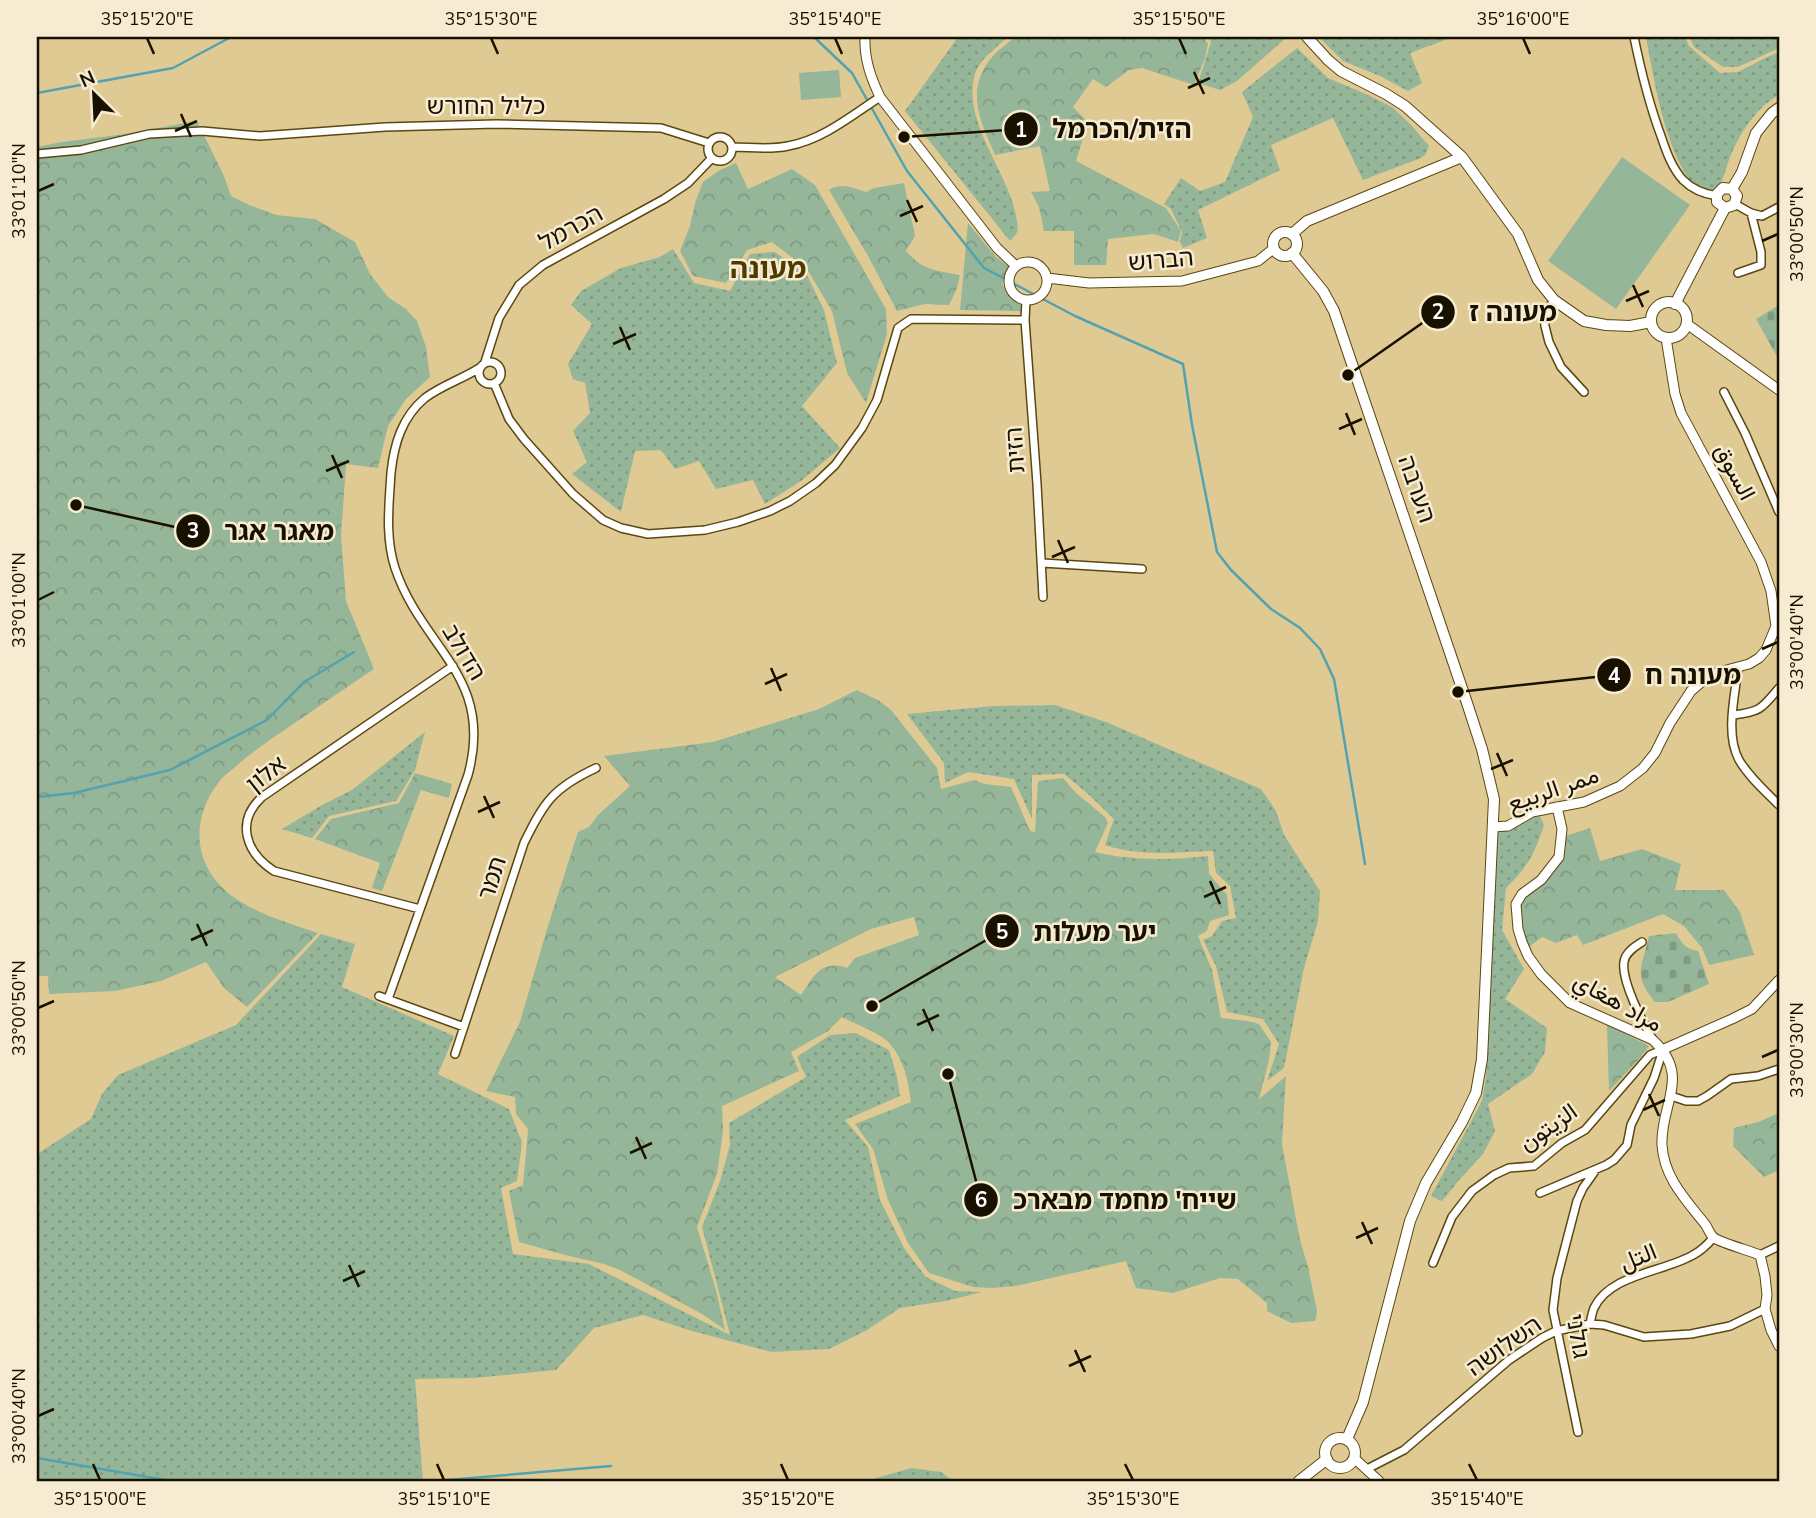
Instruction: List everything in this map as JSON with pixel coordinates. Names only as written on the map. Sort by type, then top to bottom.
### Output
[{"type":"main road","points":[[1307,37],[1341,71],[1405,106],[1462,157],[1518,234],[1538,280],[1554,300],[1584,321],[1630,326],[1651,322]]},
{"type":"main road","points":[[1732,189],[1742,172],[1756,132],[1779,108]]},
{"type":"main road","points":[[1292,234],[1307,221],[1462,157]]},
{"type":"main road","points":[[1675,304],[1737,196],[1732,189],[1719,190],[1717,202],[1730,206]]},
{"type":"main road","points":[[1284,232],[1292,234],[1297,246],[1292,253],[1279,255],[1273,249],[1273,240],[1284,232]]},
{"type":"main road","name":"הערבה","points":[[1292,253],[1323,291],[1334,311],[1468,703],[1494,799],[1482,1059],[1476,1093],[1426,1183],[1410,1222],[1363,1402],[1347,1439]]},
{"type":"main road","points":[[1675,304],[1685,312],[1687,324],[1682,333],[1666,338],[1654,331],[1651,322],[1654,310],[1658,306],[1675,304]]},
{"type":"main road","points":[[1338,1438],[1347,1439],[1355,1450],[1354,1458],[1352,1463],[1343,1467],[1334,1466],[1327,1459],[1325,1450],[1330,1442],[1338,1438]]},
{"type":"main road","points":[[1299,1481],[1327,1459]]},
{"type":"street","points":[[865,37],[865,53],[872,81],[880,97],[998,248],[1016,267]]},
{"type":"street","points":[[1634,37],[1651,109],[1674,167],[1684,181],[1697,191],[1717,196]]},
{"type":"street","points":[[732,147],[784,147],[805,142],[830,130],[880,97]]},
{"type":"street","name":"כליל החורש","points":[[37,154],[81,150],[149,134],[202,131],[260,136],[385,127],[496,124],[661,128],[709,143]]},
{"type":"street","points":[[714,138],[727,139],[732,147],[727,159],[719,161],[712,158],[708,151],[709,143],[714,138]]},
{"type":"street","name":"הכרמל","points":[[483,365],[491,350],[499,318],[519,285],[543,265],[664,199],[688,183],[712,158]]},
{"type":"street","points":[[1730,206],[1762,216],[1779,207]]},
{"type":"street","points":[[1738,273],[1761,265],[1762,252],[1751,213]]},
{"type":"street","name":"הברוש","points":[[1047,278],[1089,283],[1182,281],[1258,261],[1273,249]]},
{"type":"street","points":[[1028,262],[1040,267],[1047,278],[1043,292],[1026,300],[1017,296],[1009,279],[1016,267],[1028,262]]},
{"type":"street","name":"הזית","points":[[1026,300],[1025,320],[1043,597]]},
{"type":"street","points":[[1554,300],[1544,317],[1549,342],[1561,367],[1584,391]]},
{"type":"street","points":[[494,383],[509,419],[524,439],[573,494],[603,520],[621,528],[648,534],[705,530],[738,522],[780,506],[816,484],[835,465],[862,428],[877,400],[898,328],[911,319],[1025,320]]},
{"type":"street","points":[[1687,324],[1779,390]]},
{"type":"street","name":"السوق","points":[[1666,338],[1675,394],[1681,413],[1761,562],[1771,591],[1777,626],[1766,650],[1749,664],[1738,668]]},
{"type":"street","points":[[489,361],[497,363],[501,370],[500,378],[494,383],[484,382],[480,376],[483,365],[489,361]]},
{"type":"street","name":"הדולב","points":[[388,999],[472,760],[474,721],[464,686],[413,607],[391,551],[388,514],[393,454],[404,422],[425,398],[483,365]]},
{"type":"street","name":"הדולב","points":[[450,384],[470,379],[484,382]]},
{"type":"street","points":[[1724,392],[1779,512]]},
{"type":"street","points":[[1042,563],[1142,569]]},
{"type":"street","name":"אלון","points":[[420,909],[274,871],[265,865],[251,848],[246,825],[254,804],[262,797],[453,666]]},
{"type":"street","points":[[1738,668],[1732,736],[1739,759],[1755,781],[1779,805]]},
{"type":"street","name":"ممر الربيع","points":[[1493,827],[1508,826],[1532,812],[1584,802],[1620,786],[1643,768],[1655,753],[1690,691],[1705,679],[1738,668]]},
{"type":"street","points":[[1733,715],[1754,713],[1779,688]]},
{"type":"street","name":"תמר","points":[[455,1054],[524,843],[537,815],[561,788],[596,768]]},
{"type":"street","name":"مراد هغاي","points":[[1557,807],[1562,830],[1559,857],[1541,880],[1522,894],[1516,904],[1518,929],[1528,956],[1541,974],[1570,1003],[1653,1040],[1664,1049]]},
{"type":"street","points":[[1642,942],[1631,949],[1624,960],[1624,974],[1653,1040]]},
{"type":"street","points":[[1540,1193],[1595,1171],[1614,1160],[1627,1145],[1631,1125],[1654,1078],[1664,1049],[1752,1009],[1779,981]]},
{"type":"street","points":[[379,996],[464,1027]]},
{"type":"street","points":[[1664,1049],[1673,1072],[1662,1144],[1670,1177],[1714,1237],[1760,1255],[1779,1245]]},
{"type":"street","name":"الزيتون","points":[[1433,1263],[1452,1217],[1472,1191],[1493,1175],[1509,1168],[1534,1166],[1562,1143],[1585,1130],[1650,1055],[1664,1049]]},
{"type":"street","points":[[1671,1096],[1686,1101],[1698,1101],[1731,1079],[1758,1076],[1779,1069]]},
{"type":"street","name":"גולני","points":[[1578,1432],[1553,1310],[1557,1278],[1577,1200],[1595,1171]]},
{"type":"street","name":"التل","points":[[1590,1324],[1594,1307],[1605,1294],[1643,1273],[1692,1256],[1714,1237]]},
{"type":"street","points":[[1760,1255],[1768,1295],[1765,1309],[1779,1346]]},
{"type":"street","name":"השלושה","points":[[1367,1469],[1404,1450],[1509,1360],[1556,1331],[1590,1324],[1604,1325],[1644,1337],[1691,1334],[1730,1326],[1765,1309]]},
{"type":"street","points":[[1354,1458],[1379,1481]]},
{"type":"green space","points":[[958,37],[1007,37],[979,65],[972,95],[980,128],[1015,211],[1018,230],[1010,241],[905,111]]},
{"type":"green space","points":[[1014,37],[1203,37],[1208,44],[1194,85],[1142,68],[1129,70],[1106,87],[1093,79],[1073,107],[1088,122],[1076,161],[1166,208],[1181,231],[1178,242],[1154,234],[1108,239],[1106,265],[1074,265],[1074,231],[1044,231],[1039,207],[1031,192],[1050,191],[1040,146],[995,155],[978,105],[979,80],[984,68],[995,53]]},
{"type":"green space","points":[[1208,37],[1287,37],[1237,81],[1220,90],[1198,83],[1211,42]]},
{"type":"green space","points":[[1319,37],[1453,37],[1410,53],[1422,83],[1408,91],[1343,61]]},
{"type":"green space","points":[[1646,37],[1685,37],[1689,46],[1720,73],[1738,72],[1779,52],[1779,95],[1755,115],[1743,132],[1714,195],[1703,192],[1691,181],[1671,144]]},
{"type":"green space","points":[[1690,37],[1779,37],[1779,48],[1738,67],[1723,67],[1694,47]]},
{"type":"green space","points":[[1297,48],[1328,78],[1392,107],[1429,146],[1426,154],[1363,180],[1333,118],[1271,145],[1280,170],[1198,210],[1207,238],[1183,248],[1180,241],[1182,232],[1171,209],[1164,204],[1181,178],[1200,191],[1225,182],[1253,117],[1242,92]]},
{"type":"green space","points":[[839,70],[841,97],[801,100],[799,73]]},
{"type":"green space","points":[[197,121],[231,196],[276,215],[315,219],[355,242],[370,274],[388,297],[406,309],[417,321],[426,347],[430,377],[406,399],[388,426],[378,468],[346,464],[341,536],[346,601],[374,669],[241,762],[221,780],[209,797],[203,812],[200,843],[204,859],[221,886],[254,909],[318,933],[247,1007],[224,988],[206,962],[161,981],[115,991],[49,994],[48,976],[37,976],[37,147]]},
{"type":"green space","points":[[1622,157],[1690,205],[1616,309],[1548,261]]},
{"type":"green space","points":[[736,163],[748,189],[792,169],[815,185],[886,309],[887,334],[866,403],[847,373],[832,311],[807,269],[772,242],[747,250],[726,283],[693,276],[680,251],[695,203],[703,182]]},
{"type":"green space","points":[[904,183],[915,236],[906,251],[924,266],[960,275],[949,305],[925,304],[897,311],[829,190],[843,186],[866,192]]},
{"type":"green space","points":[[968,223],[996,257],[1009,267],[1002,284],[1008,295],[1020,303],[1021,311],[960,310]]},
{"type":"green space","points":[[673,249],[694,283],[730,291],[750,254],[775,252],[807,275],[824,310],[837,363],[802,406],[840,448],[801,481],[765,504],[753,480],[716,489],[699,461],[675,469],[661,450],[635,451],[621,512],[572,474],[587,462],[573,431],[590,413],[585,383],[573,379],[568,364],[592,324],[571,305],[581,291],[621,268],[660,257]]},
{"type":"green space","points":[[1779,305],[1779,360],[1756,319]]},
{"type":"green space","points":[[857,690],[878,700],[891,710],[937,768],[941,789],[974,780],[1011,787],[1030,831],[1035,832],[1038,781],[1063,778],[1105,817],[1108,823],[1095,852],[1151,859],[1208,856],[1209,874],[1227,895],[1229,915],[1210,921],[1207,931],[1198,936],[1212,970],[1221,1018],[1259,1024],[1271,1042],[1259,1099],[1286,1076],[1282,1144],[1317,1311],[1315,1321],[1291,1323],[1267,1311],[1267,1303],[1238,1279],[1220,1278],[1173,1293],[1136,1288],[1126,1261],[1016,1286],[992,1288],[973,1287],[929,1273],[908,1243],[888,1200],[873,1149],[855,1124],[911,1102],[903,1066],[895,1050],[882,1037],[842,1017],[828,1031],[791,1052],[799,1071],[722,1106],[723,1131],[717,1174],[697,1227],[725,1330],[702,1314],[620,1270],[519,1242],[509,1191],[523,1185],[528,1129],[516,1114],[515,1097],[486,1091],[520,1022],[578,832],[589,827],[598,815],[630,786],[604,756],[713,742],[819,709]],"holes":[[[914,917],[919,935],[855,958],[847,968],[824,968],[814,976],[801,995],[775,977],[871,929]]]},
{"type":"green space","points":[[1055,705],[1106,722],[1261,789],[1276,811],[1284,835],[1320,891],[1318,921],[1304,968],[1284,1068],[1267,1081],[1279,1044],[1263,1019],[1227,1012],[1216,966],[1203,940],[1212,936],[1222,921],[1236,918],[1230,886],[1216,873],[1213,851],[1145,852],[1105,845],[1114,819],[1064,774],[1032,775],[1032,819],[1014,779],[968,772],[945,783],[944,763],[907,714],[993,706]]},
{"type":"green space","points":[[425,732],[415,770],[396,801],[329,816],[312,838],[282,829],[352,790]]},
{"type":"green space","points":[[415,773],[452,784],[449,798],[421,790],[382,891],[372,888],[380,863],[315,839],[331,819],[399,803]]},
{"type":"green space","points":[[1538,812],[1544,825],[1530,859],[1506,888],[1502,930],[1524,969],[1505,999],[1547,1028],[1545,1052],[1532,1074],[1488,1104],[1495,1131],[1483,1154],[1442,1201],[1431,1196],[1482,1101],[1486,1078],[1496,834]]},
{"type":"green space","points":[[1590,828],[1600,861],[1642,849],[1681,864],[1675,890],[1724,890],[1740,912],[1754,955],[1709,965],[1702,948],[1684,926],[1663,914],[1583,945],[1577,935],[1556,943],[1542,937],[1529,947],[1521,929],[1517,908],[1550,866],[1562,837]]},
{"type":"green space","points":[[1676,933],[1685,945],[1698,951],[1709,984],[1668,1002],[1655,1002],[1641,977],[1649,936]]},
{"type":"green space","points":[[321,934],[355,944],[342,987],[454,1036],[438,1074],[509,1109],[522,1142],[517,1181],[501,1188],[513,1254],[589,1264],[730,1335],[702,1227],[720,1181],[730,1145],[729,1123],[806,1077],[797,1057],[830,1035],[856,1033],[889,1050],[900,1096],[845,1120],[868,1147],[880,1200],[904,1248],[926,1277],[955,1291],[982,1292],[900,1308],[867,1330],[829,1349],[772,1352],[643,1315],[594,1328],[556,1370],[475,1378],[415,1379],[423,1481],[37,1481],[37,1154],[91,1119],[102,1094],[118,1075],[236,1025]]},
{"type":"green space","points":[[1607,1024],[1649,1046],[1609,1091]]},
{"type":"green space","points":[[1779,1113],[1779,1170],[1764,1177],[1733,1146],[1734,1128]]},
{"type":"green space","points":[[911,1468],[941,1472],[953,1481],[866,1481]]},
{"type":"waterway","points":[[37,93],[173,68],[231,37]]},
{"type":"waterway","points":[[814,37],[852,73],[907,171],[984,268],[1075,316],[1183,364],[1217,552],[1231,570],[1271,609],[1300,628],[1320,649],[1334,679],[1365,864]]},
{"type":"waterway","points":[[37,797],[74,793],[170,770],[267,720],[304,682],[354,652]]},
{"type":"waterway","points":[[37,1458],[171,1481]]},
{"type":"waterway","points":[[436,1481],[611,1466]]},
{"type":"place","name":"הזית/הכרמל","points":[[904,137]]},
{"type":"place","name":"מעונה ז","points":[[1348,375]]},
{"type":"place","name":"מאגר אגר","points":[[76,505]]},
{"type":"place","name":"מעונה ח","points":[[1458,692]]},
{"type":"place","name":"יער מעלות","points":[[872,1006]]},
{"type":"place","name":"שייח' מחמד מבארכ","points":[[948,1074]]},
{"type":"district","name":"מעונה","points":[[768,269]]}]
